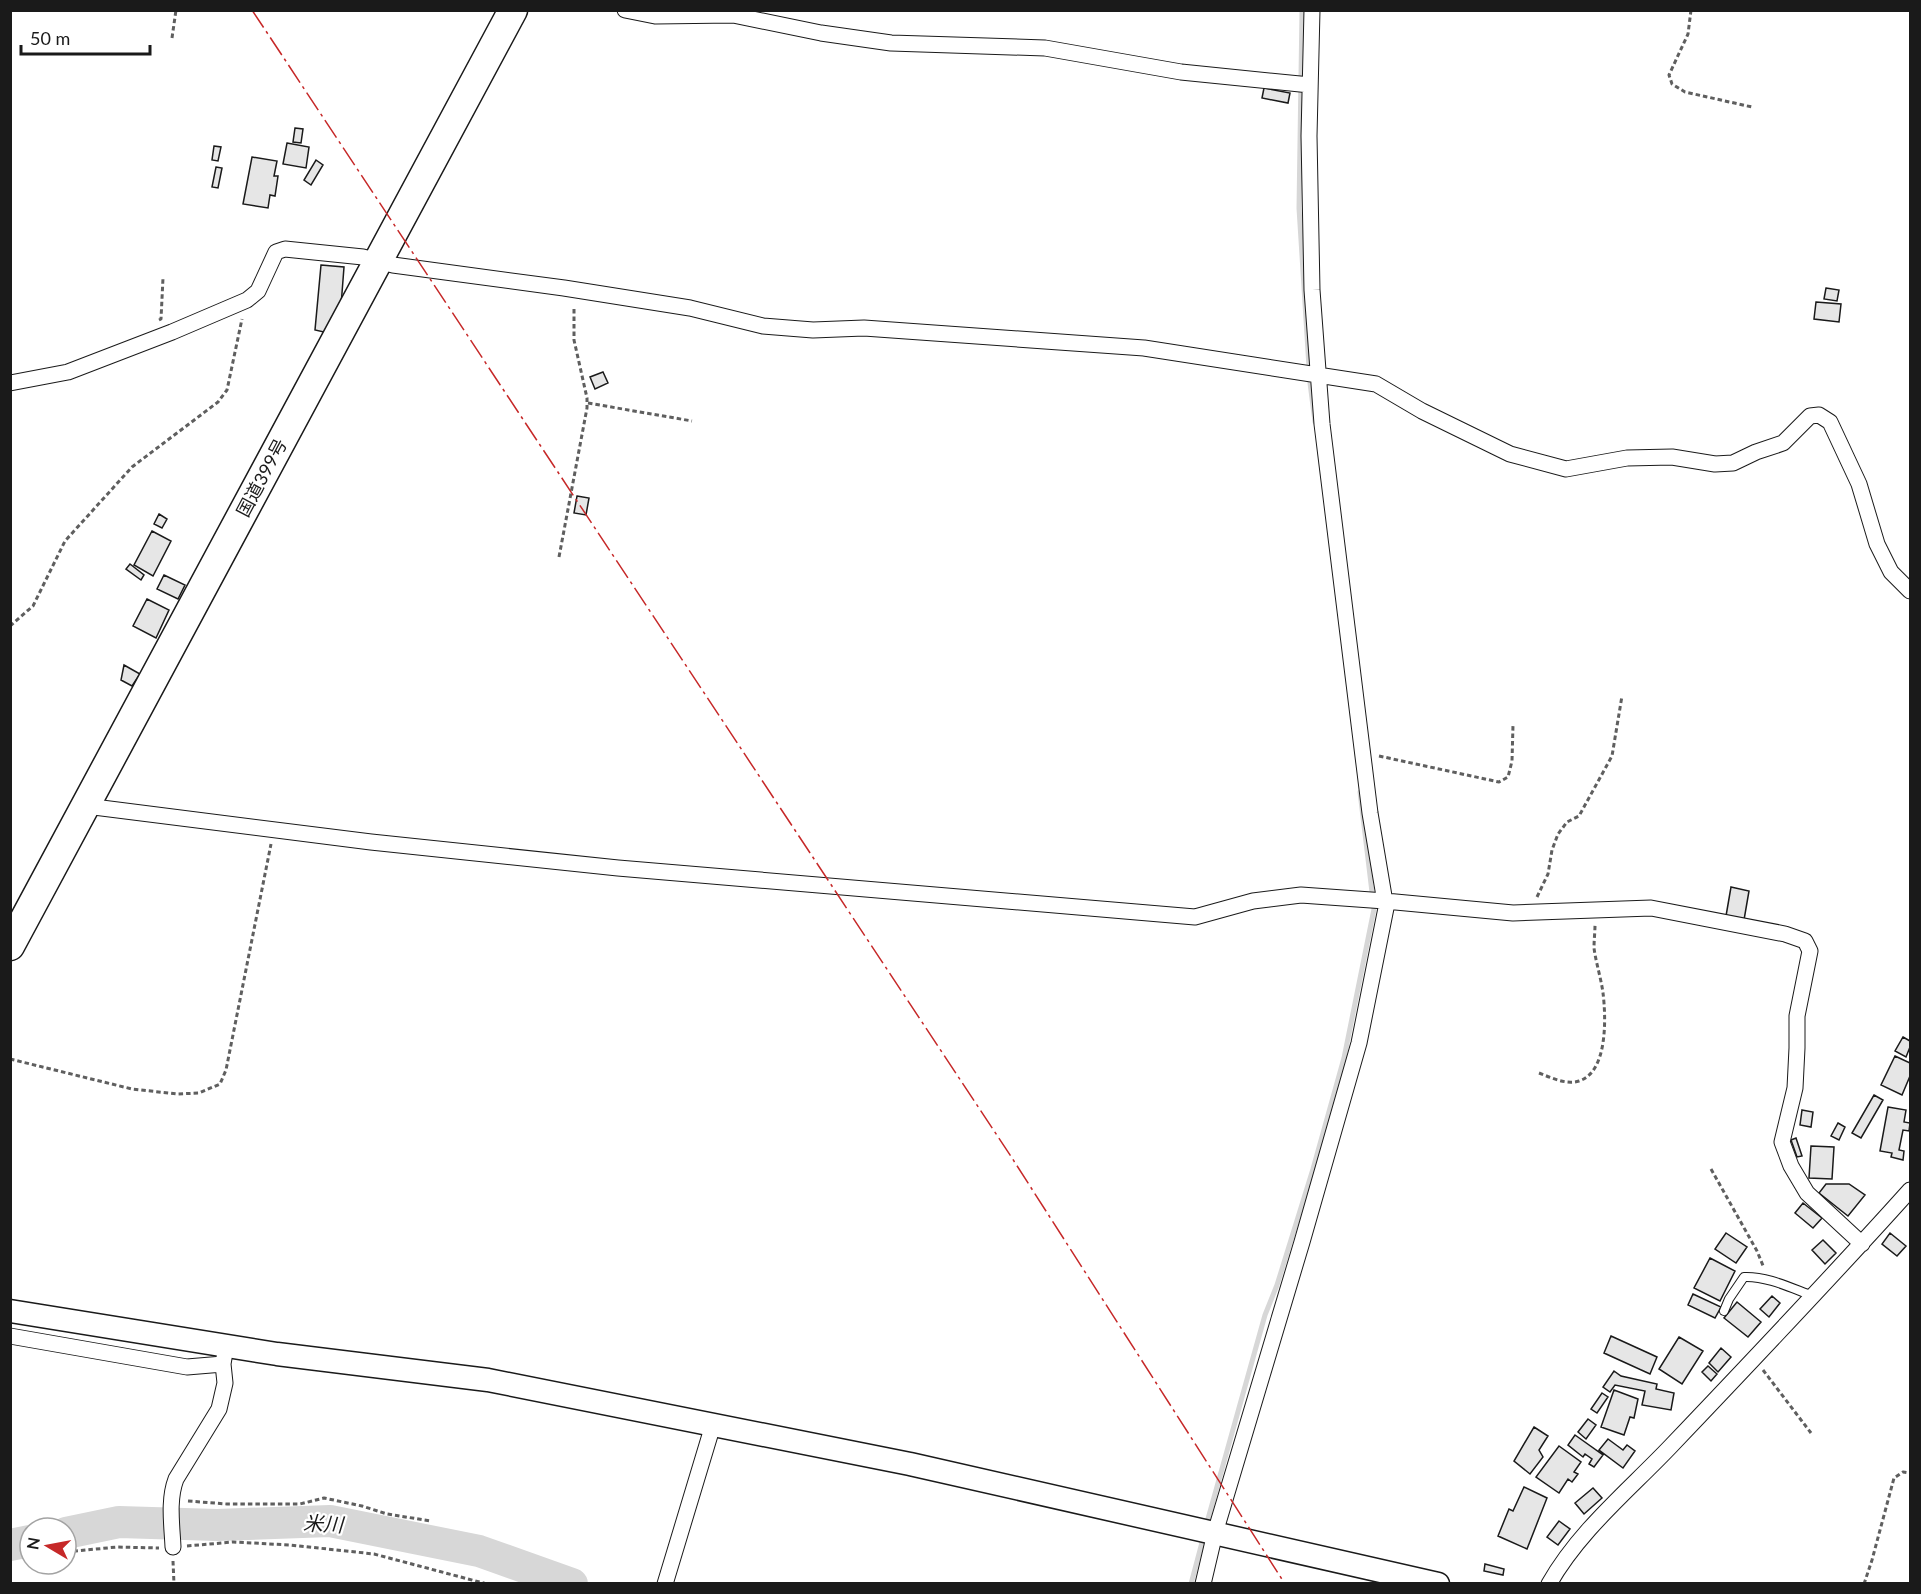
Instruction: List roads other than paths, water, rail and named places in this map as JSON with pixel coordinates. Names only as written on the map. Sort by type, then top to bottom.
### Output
[{"type":"highway","name":"国道399号","points":[[10,946],[513,10]]},
{"type":"street","points":[[625,10],[655,16],[733,15],[821,33],[891,43],[1045,48],[1181,72],[1304,84]]},
{"type":"street","points":[[1203,1584],[1215,1533],[1359,1043],[1386,908],[1377,900],[1364,764],[1336,541],[1311,373],[1312,290],[1304,84],[1312,10]]},
{"type":"street","points":[[10,383],[68,372],[172,332],[246,300],[258,291],[276,252],[285,249],[363,257],[393,265],[574,289],[703,310],[763,326],[813,330],[864,328],[1144,348],[1376,384],[1422,411],[1510,454],[1566,469],[1627,458],[1672,457],[1714,464],[1733,463],[1783,443],[1810,416],[1819,415],[1830,422],[1859,484],[1877,544],[1891,572],[1911,591]]},
{"type":"street","points":[[86,806],[274,831],[618,868],[1196,917],[1253,901],[1301,895],[1513,913],[1651,908],[1785,934],[1805,941],[1810,951],[1797,1016],[1795,1088],[1782,1142],[1791,1166],[1807,1194],[1862,1244]]},
{"type":"street","points":[[1549,1584],[1562,1561],[1582,1536],[1813,1296],[1911,1190]]},
{"type":"street","points":[[10,1311],[224,1355],[488,1380],[910,1464],[1438,1584]]},
{"type":"street","points":[[10,1336],[187,1367],[224,1355]]},
{"type":"street","points":[[171,1547],[172,1488],[219,1409],[225,1383],[224,1355]]},
{"type":"street","points":[[665,1584],[713,1425]]},
{"type":"lane","points":[[1724,1311],[1744,1277],[1770,1281],[1813,1296]]},
{"type":"waterway","points":[[1302,10],[1299,208],[1310,383],[1315,422]]},
{"type":"waterway","points":[[1206,1526],[1265,1315],[1277,1285],[1313,1169],[1344,1058],[1374,909],[1360,792]]},
{"type":"waterway","name":"米川","points":[[78,1531],[119,1522],[217,1525],[330,1521],[479,1551],[572,1584]]},
{"type":"waterway","points":[[1191,1584],[1204,1535]]},
{"type":"waterway","name":"米川","points":[[10,1545],[18,1543]]}]
